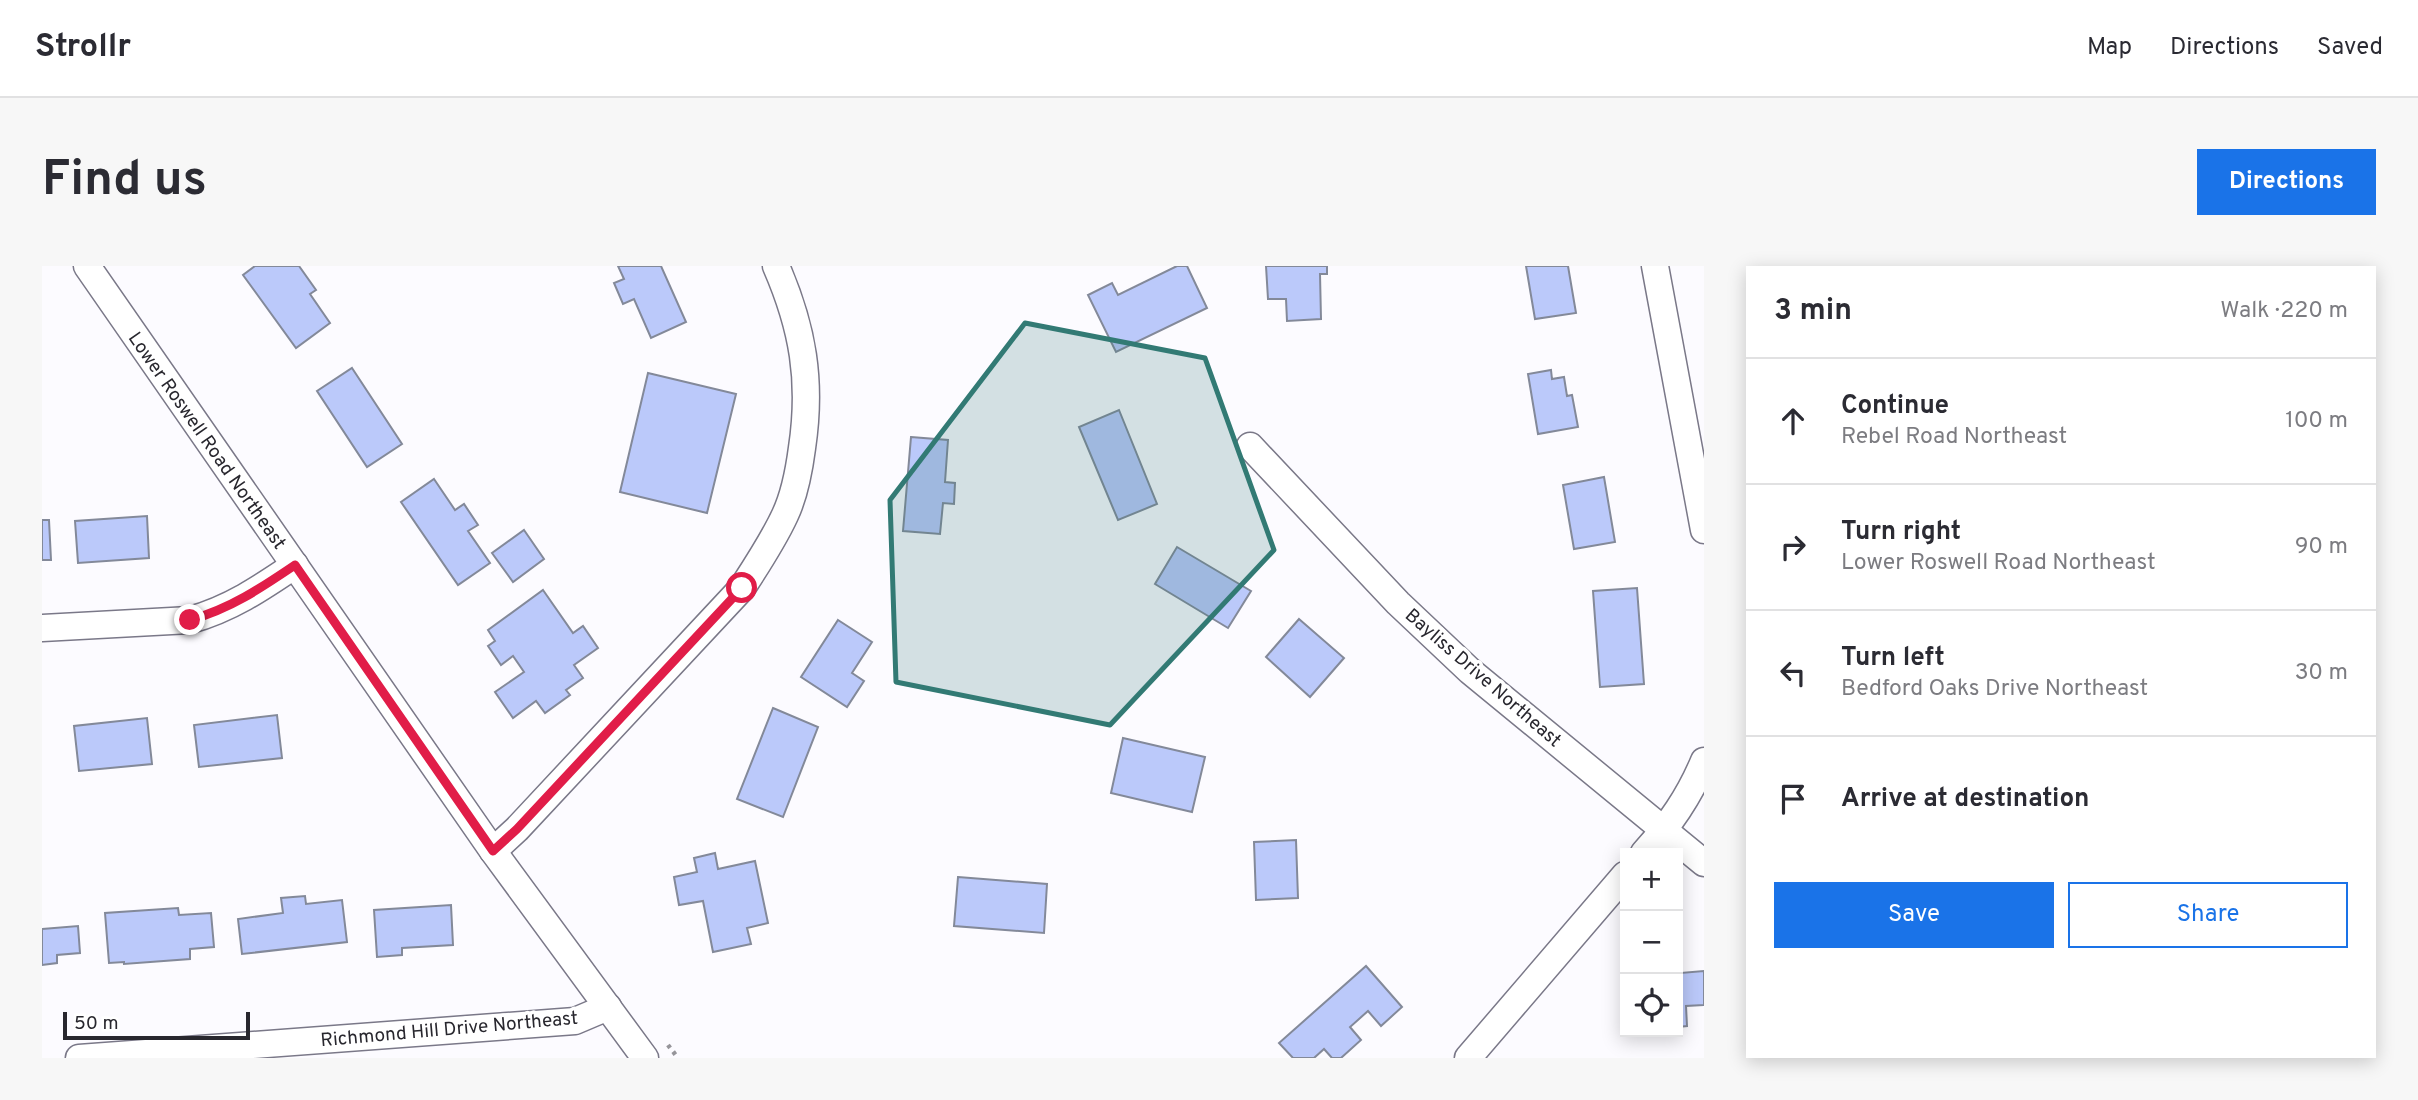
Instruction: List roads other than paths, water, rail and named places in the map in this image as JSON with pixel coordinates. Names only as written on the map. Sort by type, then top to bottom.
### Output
[{"type":"street","name":"Lower Roswell Road Northeast","points":[[87,266],[493,851],[645,1058]]},
{"type":"street","points":[[493,851],[527,819],[742,588],[786,514],[797,480],[807,389],[802,339],[790,298],[776,266]]},
{"type":"street","points":[[1655,266],[1704,530]]},
{"type":"street","name":"Bayliss Drive Northeast","points":[[1250,446],[1398,603],[1471,671],[1704,863]]},
{"type":"street","points":[[42,628],[190,620],[233,605],[295,565]]},
{"type":"street","points":[[1649,848],[1665,830],[1691,791],[1704,761]]},
{"type":"street","points":[[1468,1058],[1620,881]]},
{"type":"street","name":"Richmond Hill Drive Northeast","points":[[79,1058],[575,1021],[608,1007]]}]
